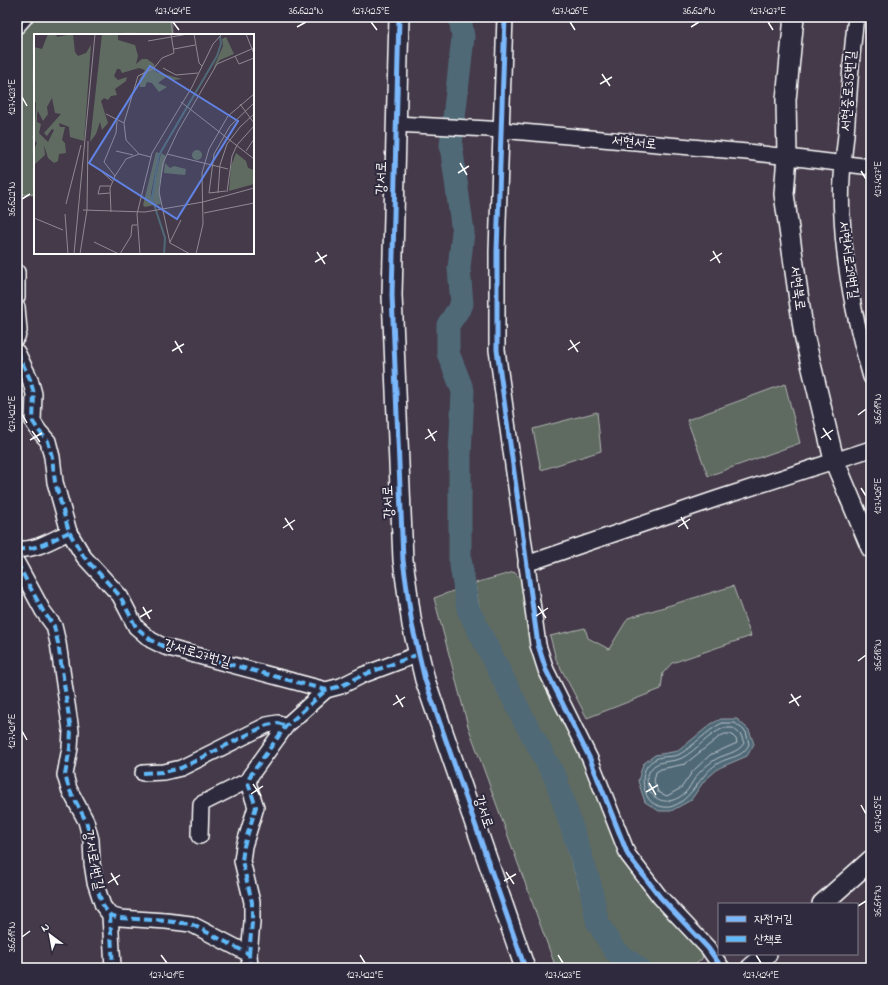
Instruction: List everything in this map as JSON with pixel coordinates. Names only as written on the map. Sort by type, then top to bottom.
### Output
[{"type":"street","points":[[17,26],[25,17]]},
{"type":"street","name":"강서로","points":[[399,17],[392,295],[403,560],[412,624],[425,680],[525,968]]},
{"type":"street","points":[[505,17],[494,129],[497,259],[497,350],[538,644],[546,670],[590,759],[628,855],[660,898],[708,948],[722,968]]},
{"type":"street","name":"서현북로","points":[[794,17],[786,100],[787,156],[784,194],[804,336],[834,460],[871,548]]},
{"type":"street","name":"서현중로35번길","points":[[842,164],[849,73],[856,17]]},
{"type":"street","name":"서현서로","points":[[396,124],[494,129],[787,156],[871,167]]},
{"type":"street","name":"서현서로29번길","points":[[842,164],[842,216],[848,276],[862,347],[871,377]]},
{"type":"street","points":[[17,272],[17,298]]},
{"type":"street","points":[[17,307],[19,331],[17,337]]},
{"type":"street","name":"강서로27번길","points":[[17,352],[30,379],[34,394],[33,422],[48,441],[52,457],[55,482],[69,532],[84,557],[120,596],[126,612],[136,627],[151,640],[165,647],[326,690]]},
{"type":"street","points":[[526,564],[834,460],[871,449]]},
{"type":"street","points":[[17,549],[25,550],[39,546],[69,532]]},
{"type":"street","name":"강서로1번길","points":[[17,563],[40,605],[54,626],[71,731],[70,748],[65,775],[69,789],[86,821],[91,840],[95,882],[103,906],[110,915]]},
{"type":"street","points":[[200,836],[201,804],[249,780],[286,726],[326,690],[341,686],[364,675],[419,654]]},
{"type":"street","points":[[143,774],[164,772],[181,768],[267,725],[278,723],[286,726]]},
{"type":"street","points":[[113,968],[110,915],[120,918],[191,924],[249,961],[252,902],[242,861],[244,846],[256,808],[253,794],[248,783],[249,780]]},
{"type":"street","points":[[823,903],[871,860]]},
{"type":"street","points":[[751,968],[766,955]]},
{"type":"green space","points":[[17,17],[170,17],[172,34],[34,34],[34,194],[25,195],[17,191]]},
{"type":"green space","points":[[785,384],[800,443],[708,476],[687,420]]},
{"type":"green space","points":[[597,412],[601,451],[541,470],[533,429]]},
{"type":"green space","points":[[514,572],[522,580],[615,841],[634,876],[703,952],[702,959],[691,968],[645,968],[608,932],[602,905],[564,775],[513,683],[481,619],[475,583]]},
{"type":"green space","points":[[733,586],[751,636],[672,663],[663,673],[661,689],[587,718],[556,659],[550,636],[585,628],[588,638],[609,649],[628,618]]},
{"type":"green space","points":[[461,588],[465,614],[546,780],[589,919],[610,957],[625,968],[556,968],[468,726],[434,598]]},
{"type":"water","points":[[721,719],[737,719],[749,730],[754,744],[747,756],[719,768],[704,781],[691,800],[671,811],[659,811],[645,802],[638,781],[643,764],[655,755],[678,751],[711,724]]},
{"type":"waterway","points":[[460,17],[463,37],[451,145],[463,232],[459,268],[462,304],[448,325],[448,353],[463,391],[460,456],[460,559],[468,609],[524,720],[556,779],[590,884],[597,921],[614,950],[638,968]]},
{"type":"marked path","points":[[17,26],[25,17]]},
{"type":"marked path","points":[[17,272],[17,297]]},
{"type":"marked path","points":[[17,307],[19,331],[17,337]]},
{"type":"marked path","points":[[17,352],[30,379],[34,394],[33,422],[48,441],[52,457],[55,482],[69,532],[84,557],[120,596],[136,627],[151,640],[165,647],[326,690],[341,686],[363,675],[419,654]]},
{"type":"marked path","points":[[17,549],[37,547],[69,532]]},
{"type":"marked path","points":[[17,563],[43,611],[54,626],[58,643],[71,731],[70,748],[65,775],[69,789],[86,821],[91,840],[95,882],[103,906],[110,915],[120,918],[191,924],[249,954],[250,968]]},
{"type":"marked path","points":[[249,954],[252,923],[252,902],[242,861],[244,846],[256,807],[248,783],[250,776],[286,726],[326,690]]},
{"type":"marked path","points":[[143,773],[164,772],[181,768],[267,725],[278,723],[286,726]]},
{"type":"marked path","points":[[110,915],[113,968]]},
{"type":"cycle path","points":[[399,17],[392,295],[403,560],[412,625],[425,680],[525,968]]},
{"type":"cycle path","points":[[505,17],[497,251],[497,350],[538,645],[546,670],[590,759],[628,855],[660,897],[708,948],[722,968]]}]
